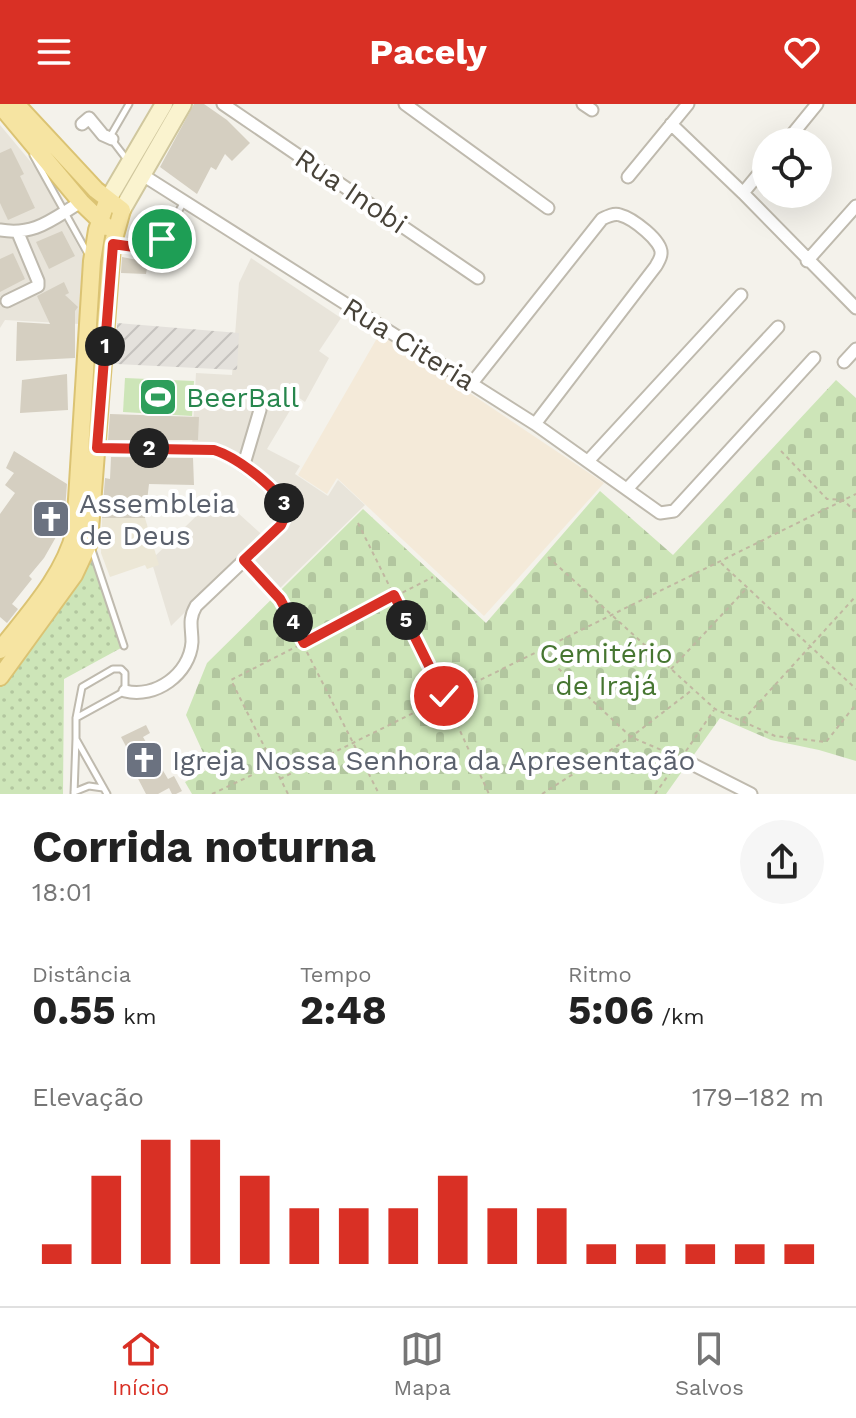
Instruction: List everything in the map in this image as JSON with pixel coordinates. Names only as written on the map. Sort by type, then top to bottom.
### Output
[{"type":"main road","points":[[0,677],[74,575],[89,543],[114,238],[110,197],[16,104]]},
{"type":"main road","points":[[110,197],[135,168],[164,104]]},
{"type":"main road","points":[[0,650],[67,558],[75,531],[92,261],[99,221],[110,197],[183,104]]},
{"type":"main road","points":[[0,105],[114,238]]},
{"type":"street","name":"Rua Inobi","points":[[223,104],[478,278]]},
{"type":"street","points":[[405,104],[548,208]]},
{"type":"street","points":[[628,177],[688,104]]},
{"type":"street","points":[[797,128],[817,104]]},
{"type":"street","points":[[82,124],[89,118],[103,135],[112,139]]},
{"type":"street","points":[[671,124],[856,308]]},
{"type":"street","name":"Rua Citeria","points":[[135,168],[535,424],[660,513],[674,511],[814,358]]},
{"type":"street","points":[[743,193],[752,182]]},
{"type":"street","points":[[0,230],[18,233],[32,230],[81,202]]},
{"type":"street","points":[[807,261],[856,206]]},
{"type":"street","points":[[472,383],[602,219],[612,214],[621,215],[640,227],[660,246],[661,254],[656,266],[535,424]]},
{"type":"street","points":[[7,301],[38,286],[18,233]]},
{"type":"street","points":[[589,460],[741,295]]},
{"type":"street","points":[[627,489],[778,327]]},
{"type":"street","points":[[844,362],[856,349]]},
{"type":"street","points":[[244,464],[260,410]]},
{"type":"street","points":[[97,448],[214,450],[229,455],[244,464],[280,499],[287,512],[281,525],[196,606],[189,623],[190,650],[173,681],[141,692],[125,691]]},
{"type":"street","points":[[688,762],[743,793]]},
{"type":"lane","points":[[128,105],[113,130],[112,139],[135,168]]},
{"type":"lane","points":[[16,122],[92,261]]},
{"type":"lane","points":[[114,238],[141,248],[156,243],[162,239],[184,201]]},
{"type":"lane","points":[[89,543],[124,646]]},
{"type":"lane","points":[[76,718],[125,691],[126,678],[121,669],[113,669],[86,683],[76,718],[74,793],[89,786],[106,791]]},
{"type":"lane","points":[[76,739],[106,791]]},
{"type":"path","points":[[781,451],[827,499],[843,500],[856,512]]},
{"type":"path","points":[[280,779],[856,494]]},
{"type":"path","points":[[358,523],[489,794]]},
{"type":"path","points":[[548,557],[715,709],[775,736],[826,742],[856,704]]},
{"type":"path","points":[[244,560],[280,599],[379,794]]},
{"type":"path","points":[[721,563],[856,689]]},
{"type":"path","points":[[288,794],[231,680],[433,577]]},
{"type":"path","points":[[670,670],[747,588]]},
{"type":"path","points":[[742,721],[856,596]]},
{"type":"path","points":[[540,651],[631,737],[688,762]]},
{"type":"path","points":[[542,794],[631,737],[692,690]]},
{"type":"path","points":[[212,794],[273,765]]},
{"type":"shaded area","points":[[0,125],[35,167],[83,255],[79,324],[5,320],[0,328]]},
{"type":"shaded area","points":[[251,258],[341,318],[319,351],[329,358],[305,402],[298,397],[267,449],[300,466],[295,474],[328,496],[338,480],[365,505],[274,594],[245,560],[239,559],[171,626],[151,560],[218,495],[268,540],[301,511],[275,483],[251,469],[236,455],[192,446],[196,373],[232,375],[239,283]]},
{"type":"shaded area","points":[[117,323],[239,333],[237,370],[116,364]]},
{"type":"shaded area","points":[[380,333],[604,483],[484,616],[337,478],[327,494],[298,475]]},
{"type":"shaded area","points":[[102,518],[145,518],[159,565],[147,569],[145,565],[110,577],[101,553]]},
{"type":"green space","name":"BeerBall","points":[[125,378],[194,381],[192,416],[123,412]]},
{"type":"green space","name":"Cemitério de Irajá","points":[[836,380],[856,398],[856,761],[771,740],[720,718],[666,794],[192,794],[185,782],[210,768],[186,715],[207,663],[363,509],[486,623],[600,491],[673,555]]},
{"type":"green space","points":[[90,546],[121,648],[64,679],[63,794],[0,794],[0,683]]},
{"type":"building","points":[[194,104],[204,104],[227,120],[250,143],[232,161],[225,154],[216,170],[211,167],[197,194],[160,167]]},
{"type":"building","points":[[11,148],[24,174],[20,176],[35,208],[8,220],[0,203],[0,153]]},
{"type":"building","points":[[62,231],[75,256],[49,269],[36,242]]},
{"type":"building","points":[[13,253],[25,279],[0,292],[0,259]]},
{"type":"building","points":[[122,257],[148,262],[146,274],[121,273]]},
{"type":"building","points":[[64,282],[69,293],[65,295],[78,307],[75,311],[75,358],[16,361],[17,322],[50,324],[37,296]]},
{"type":"building","points":[[67,374],[68,410],[20,413],[22,380]]},
{"type":"building","points":[[110,414],[199,417],[198,440],[108,440]]},
{"type":"building","points":[[14,451],[67,484],[64,523],[44,558],[29,576],[32,579],[12,604],[18,609],[7,623],[0,617],[0,514],[15,493],[5,485],[14,473],[6,468]]},
{"type":"building","points":[[111,457],[193,458],[194,485],[149,484],[145,518],[102,518],[105,478],[110,479]]},
{"type":"building","name":"Igreja Nossa Senhora da Apresentação","points":[[146,725],[150,733],[143,737],[168,779],[174,776],[182,791],[176,794],[172,794],[169,788],[158,794],[146,794],[134,771],[138,769],[121,737]]},
{"type":"place","name":"BeerBall","points":[[158,397]]},
{"type":"place","name":"Assembleia de Deus","points":[[51,519]]},
{"type":"place","name":"Igreja Nossa Senhora da Apresentação","points":[[144,760]]},
{"type":"route","points":[[162,239],[141,248],[113,244],[97,448],[214,450],[244,464],[280,499],[287,512],[281,525],[244,560],[280,599],[304,643],[394,595],[444,696]]}]
